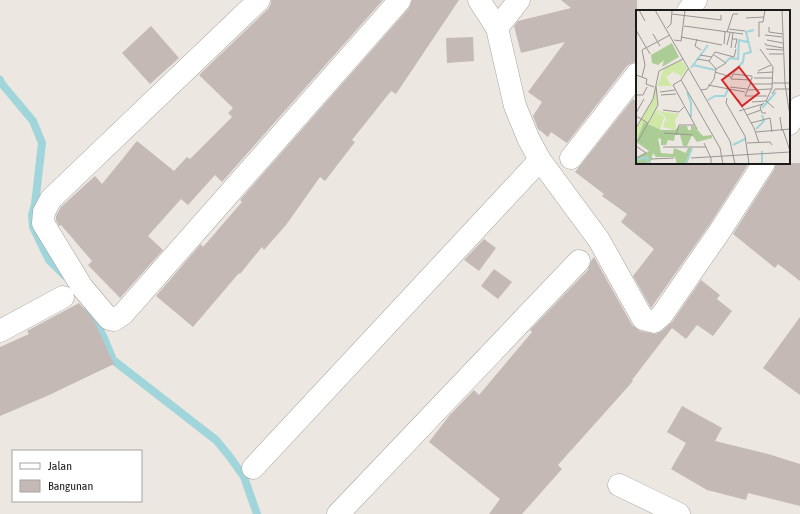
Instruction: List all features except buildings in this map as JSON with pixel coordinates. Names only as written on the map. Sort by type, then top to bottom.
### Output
[{"type":"street","points":[[259,0],[51,199],[44,212],[43,223],[82,287],[109,319],[114,320],[123,314],[400,0]]},
{"type":"street","points":[[479,0],[498,28],[515,106],[529,140],[540,160],[599,240],[643,319],[654,322],[662,315],[720,231],[763,164]]},
{"type":"street","points":[[498,28],[519,0]]},
{"type":"street","points":[[689,10],[696,0]]},
{"type":"street","points":[[571,158],[636,75]]},
{"type":"street","points":[[790,122],[800,106]]},
{"type":"street","points":[[253,468],[540,160]]},
{"type":"street","points":[[338,514],[578,261]]},
{"type":"street","points":[[0,331],[63,297]]},
{"type":"street","points":[[619,485],[679,514]]},
{"type":"waterway","points":[[0,80],[33,121],[42,143],[35,204],[32,215],[33,227],[49,260],[65,276]]},
{"type":"waterway","points":[[88,308],[104,338],[113,360],[216,440],[230,457],[244,477],[257,514]]}]
